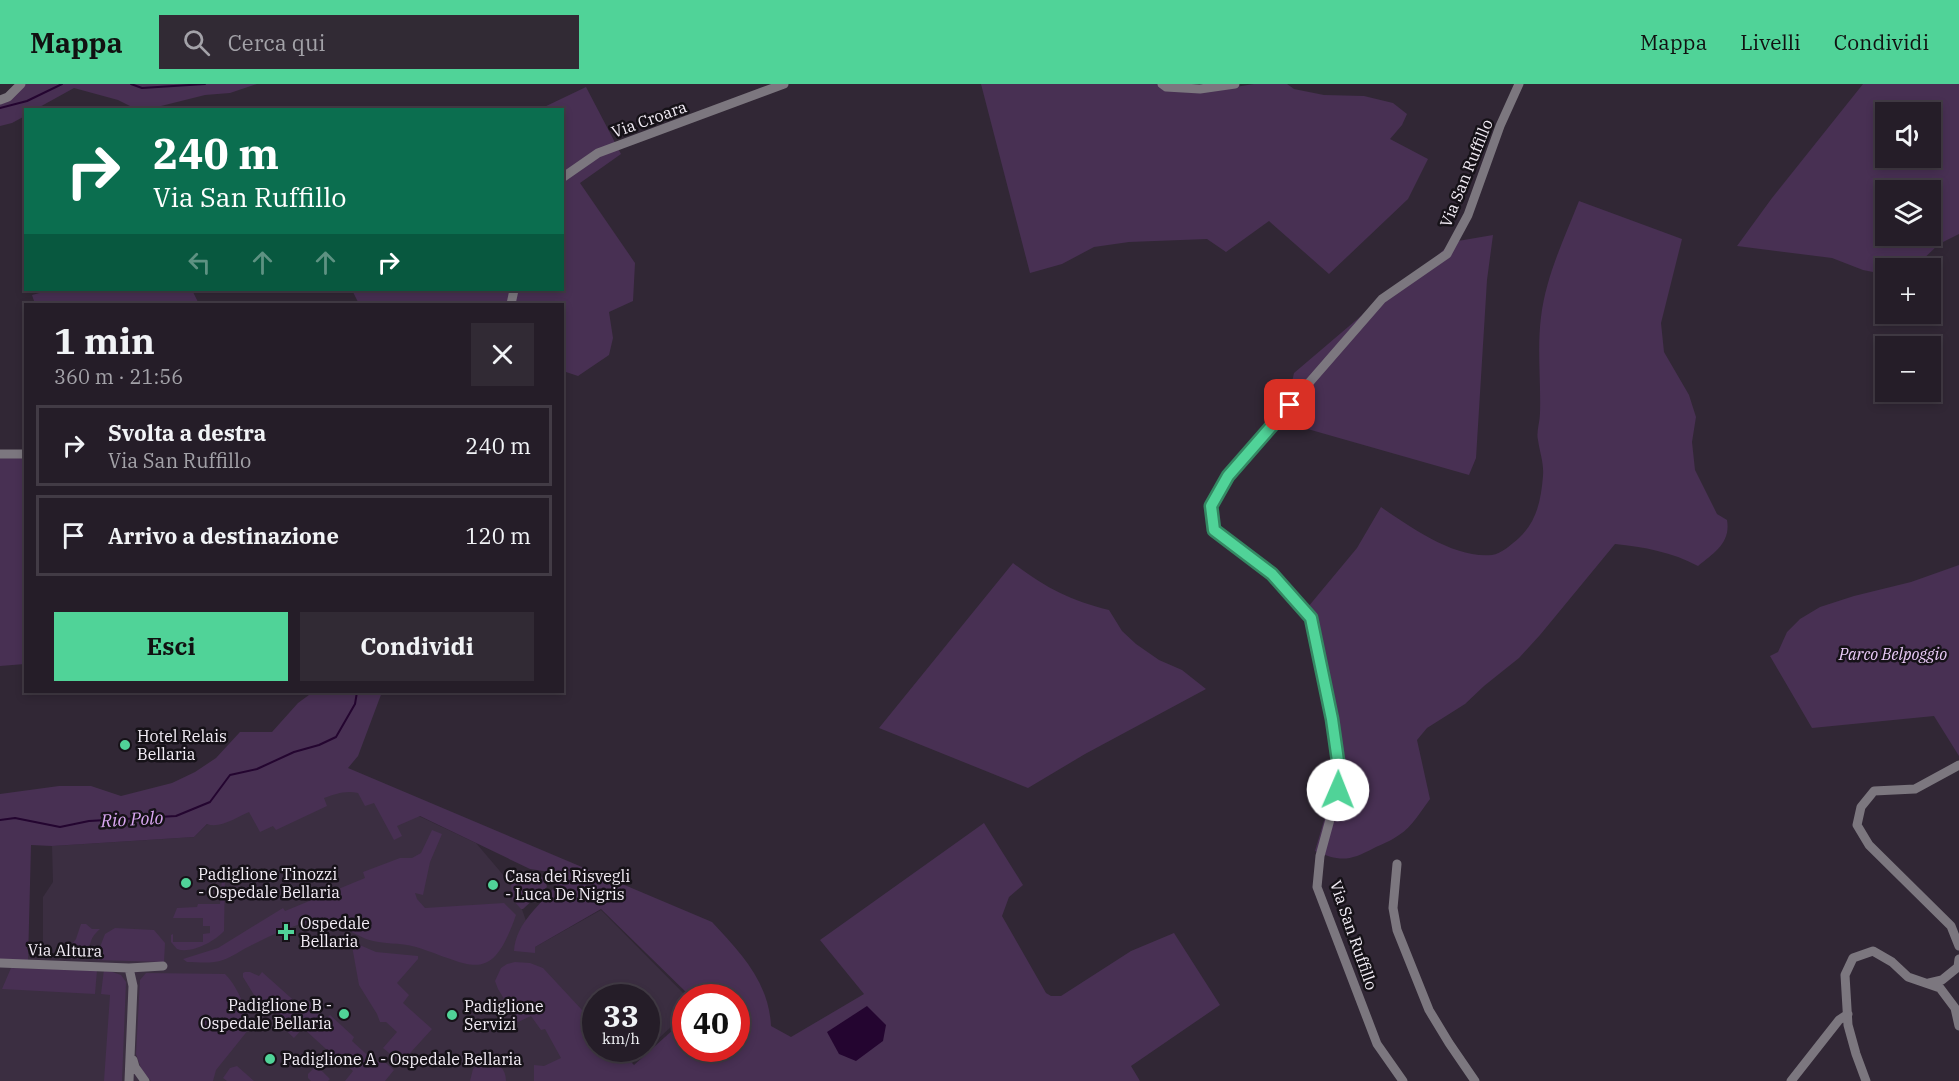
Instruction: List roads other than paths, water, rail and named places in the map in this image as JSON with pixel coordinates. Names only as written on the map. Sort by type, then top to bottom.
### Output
[{"type":"street","points":[[0,100],[8,97],[21,84]]},
{"type":"street","name":"Via Croara","points":[[564,177],[598,153],[784,84]]},
{"type":"street","points":[[1162,84],[1166,87],[1200,89],[1235,84]]},
{"type":"street","name":"Via San Ruffillo","points":[[1403,1081],[1377,1044],[1317,887],[1320,856],[1338,790],[1338,761],[1329,698],[1311,618],[1272,574],[1214,530],[1211,506],[1228,476],[1382,299],[1447,254],[1468,215],[1500,126],[1519,84]]},
{"type":"street","points":[[0,454],[24,454]]},
{"type":"street","points":[[1959,765],[1915,789],[1875,792],[1861,807],[1857,825],[1869,845],[1952,926],[1959,946]]},
{"type":"street","points":[[1397,864],[1393,908],[1397,930],[1429,1010],[1475,1081]]},
{"type":"street","points":[[1866,1081],[1848,1025],[1845,975],[1853,958],[1873,951],[1892,962],[1908,977],[1940,988],[1955,1008],[1959,1026]]},
{"type":"street","points":[[1929,983],[1942,980],[1958,967],[1959,959]]},
{"type":"street","name":"Via Altura","points":[[0,963],[129,968],[163,966]]},
{"type":"street","points":[[129,968],[133,986],[129,1081]]},
{"type":"street","points":[[1791,1081],[1839,1020],[1848,1014]]},
{"type":"street","points":[[131,1054],[135,1067],[145,1081]]},
{"type":"waterway","points":[[0,108],[27,101],[62,84]]},
{"type":"waterway","points":[[131,84],[142,88],[205,84]]},
{"type":"waterway","name":"Rio Polo","points":[[0,820],[15,818],[60,827],[89,821],[176,816],[210,802],[230,775],[257,769],[294,752],[319,745],[336,737],[355,704],[357,693]]},
{"type":"place","name":"Hotel Relais Bellaria","points":[[125,745]]},
{"type":"place","name":"Padiglione Tinozzi - Ospedale Bellaria","points":[[186,883]]},
{"type":"place","name":"Casa dei Risvegli - Luca De Nigris","points":[[493,885]]},
{"type":"place","name":"Ospedale Bellaria","points":[[286,932]]},
{"type":"place","name":"Padiglione B - Ospedale Bellaria","points":[[344,1014]]},
{"type":"place","name":"Padiglione Servizi","points":[[452,1015]]},
{"type":"place","name":"Padiglione A - Ospedale Bellaria","points":[[270,1059]]},
{"type":"park label","name":"Parco Belpoggio","points":[[1893,654]]}]
